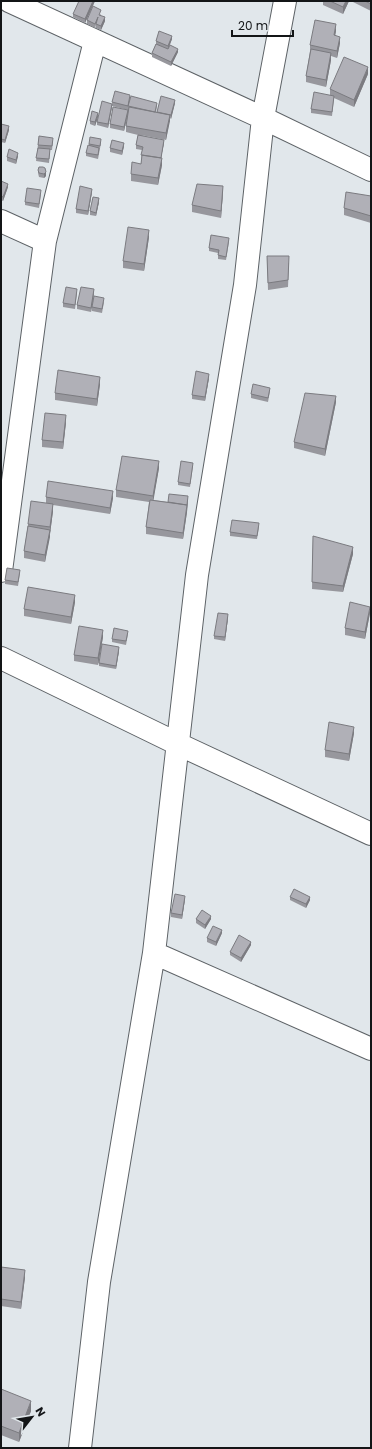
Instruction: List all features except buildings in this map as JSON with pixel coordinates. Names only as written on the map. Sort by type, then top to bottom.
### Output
[{"type":"street","points":[[9,1],[371,170]]},
{"type":"street","points":[[80,1448],[99,1282],[154,953],[197,575],[245,285],[262,118],[285,1]]},
{"type":"street","points":[[1,571],[45,241],[96,41]]},
{"type":"street","points":[[1,221],[45,241]]},
{"type":"street","points":[[1,658],[178,744],[371,834]]},
{"type":"street","points":[[154,953],[371,1050]]}]
